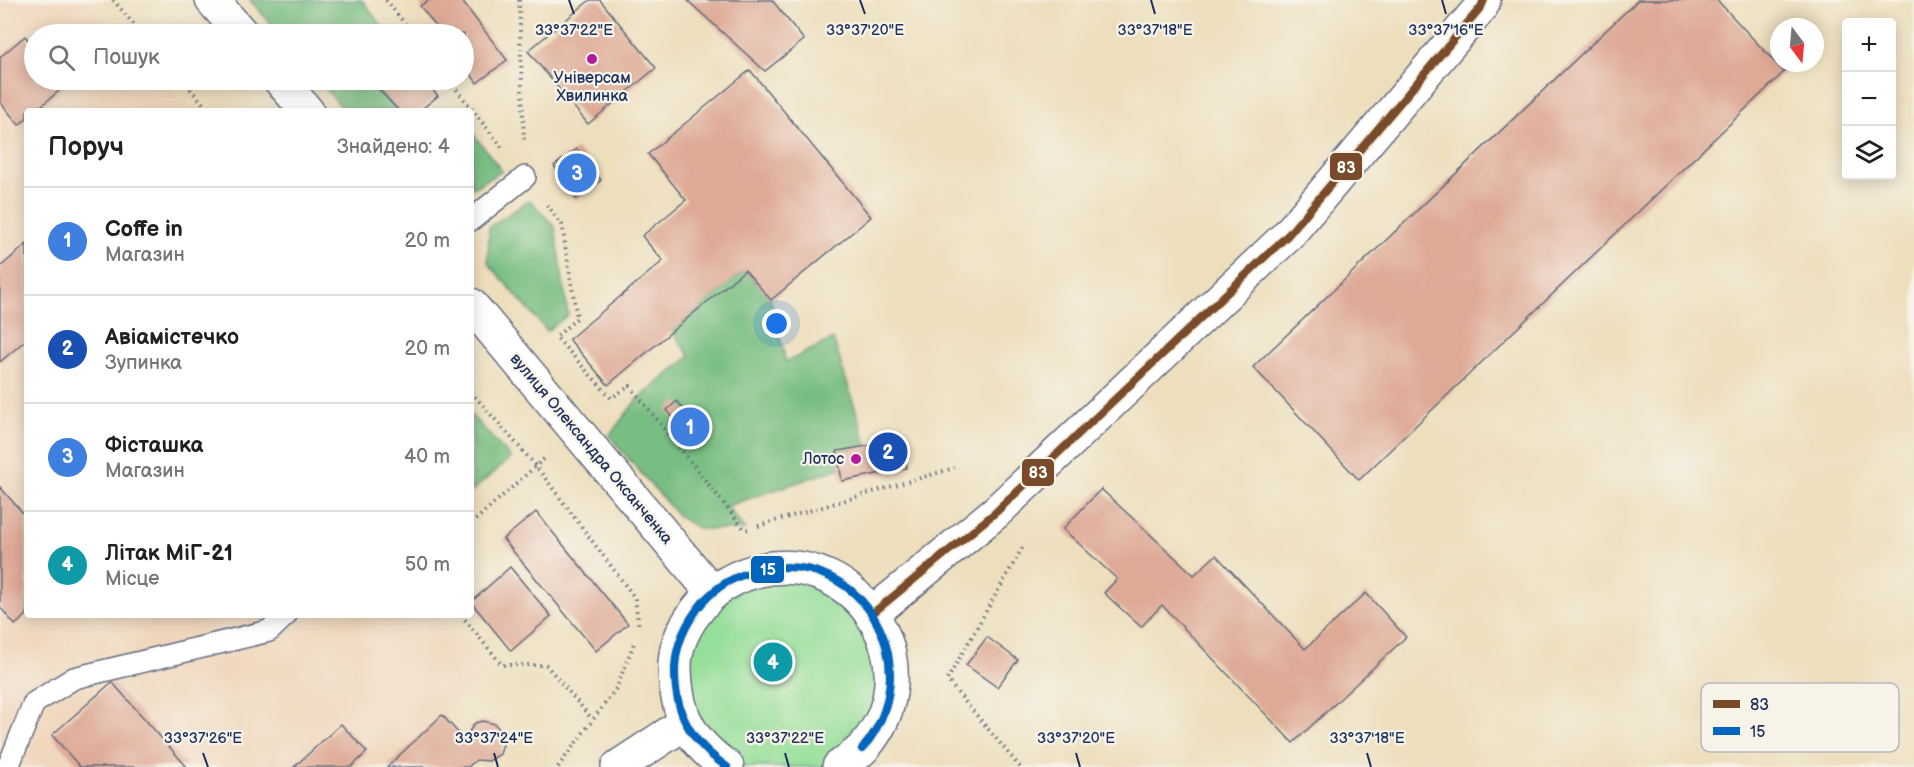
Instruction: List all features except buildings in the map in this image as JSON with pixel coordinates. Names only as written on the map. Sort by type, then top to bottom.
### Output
[{"type":"street","points":[[212,0],[233,24]]},
{"type":"street","points":[[873,613],[996,512],[1288,235],[1481,7],[1484,0]]},
{"type":"street","points":[[289,90],[304,108]]},
{"type":"street","name":"вулиця Олександра Оксанченка","points":[[474,309],[712,592]]},
{"type":"street","points":[[727,767],[706,752],[685,723],[675,690],[676,654],[688,620],[712,592],[743,573],[779,566],[815,571],[848,587],[873,613],[888,646],[892,682],[883,717],[859,760]]},
{"type":"street","points":[[618,767],[685,723]]},
{"type":"lane","points":[[474,218],[525,177]]},
{"type":"lane","points":[[8,767],[34,703],[74,678],[269,631],[283,618]]},
{"type":"path","points":[[113,0],[133,24]]},
{"type":"path","points":[[386,0],[405,24]]},
{"type":"path","points":[[519,0],[525,177]]},
{"type":"path","points":[[191,90],[207,108]]},
{"type":"path","points":[[457,90],[471,108]]},
{"type":"path","points":[[474,112],[562,225],[577,318],[556,337],[611,398]]},
{"type":"path","points":[[474,521],[611,398],[630,386],[745,530],[954,468]]},
{"type":"path","points":[[474,395],[536,466],[635,598],[639,630]]},
{"type":"path","points":[[1020,767],[947,680],[1026,542]]},
{"type":"path","points":[[464,618],[502,664],[546,665],[593,719]]},
{"type":"path","points":[[558,767],[616,687],[635,640]]},
{"type":"shaded area","points":[[0,0],[88,0],[111,24],[24,24],[24,90],[170,90],[187,108],[24,108],[24,618],[443,618],[490,672],[387,767],[0,767]]},
{"type":"green space","points":[[250,0],[362,0],[380,24],[271,24]]},
{"type":"green space","points":[[327,90],[379,90],[396,108],[342,108]]},
{"type":"green space","points":[[474,135],[502,171],[474,187]]},
{"type":"green space","points":[[530,200],[555,227],[568,315],[547,331],[488,263],[489,227]]},
{"type":"green space","points":[[745,270],[771,300],[786,362],[833,339],[867,445],[837,451],[840,468],[727,506],[745,530],[699,529],[679,517],[609,436],[635,402],[690,356],[672,331]]},
{"type":"green space","points":[[474,418],[511,458],[474,489]]},
{"type":"green space","points":[[743,574],[848,587],[892,682],[839,767],[727,767],[706,752],[676,654]]},
{"type":"transit line","name":"83","points":[[873,613],[996,512],[1288,235],[1481,7],[1484,0]]},
{"type":"transit line","name":"15","points":[[727,767],[694,737],[687,725],[675,684],[676,658],[683,632],[703,602],[729,581],[761,570],[798,568],[830,577],[857,596],[876,621],[887,652],[890,684],[881,718],[862,749]]},
{"type":"place","name":"Універсам Хвилинка","points":[[592,59]]},
{"type":"place","name":"Фісташка","points":[[577,173]]},
{"type":"place","name":"Coffe in","points":[[690,427]]},
{"type":"place","name":"Авіамістечко","points":[[888,452]]},
{"type":"place","name":"Лотос","points":[[856,459]]},
{"type":"place","name":"Літак МіГ-21","points":[[773,662]]}]
